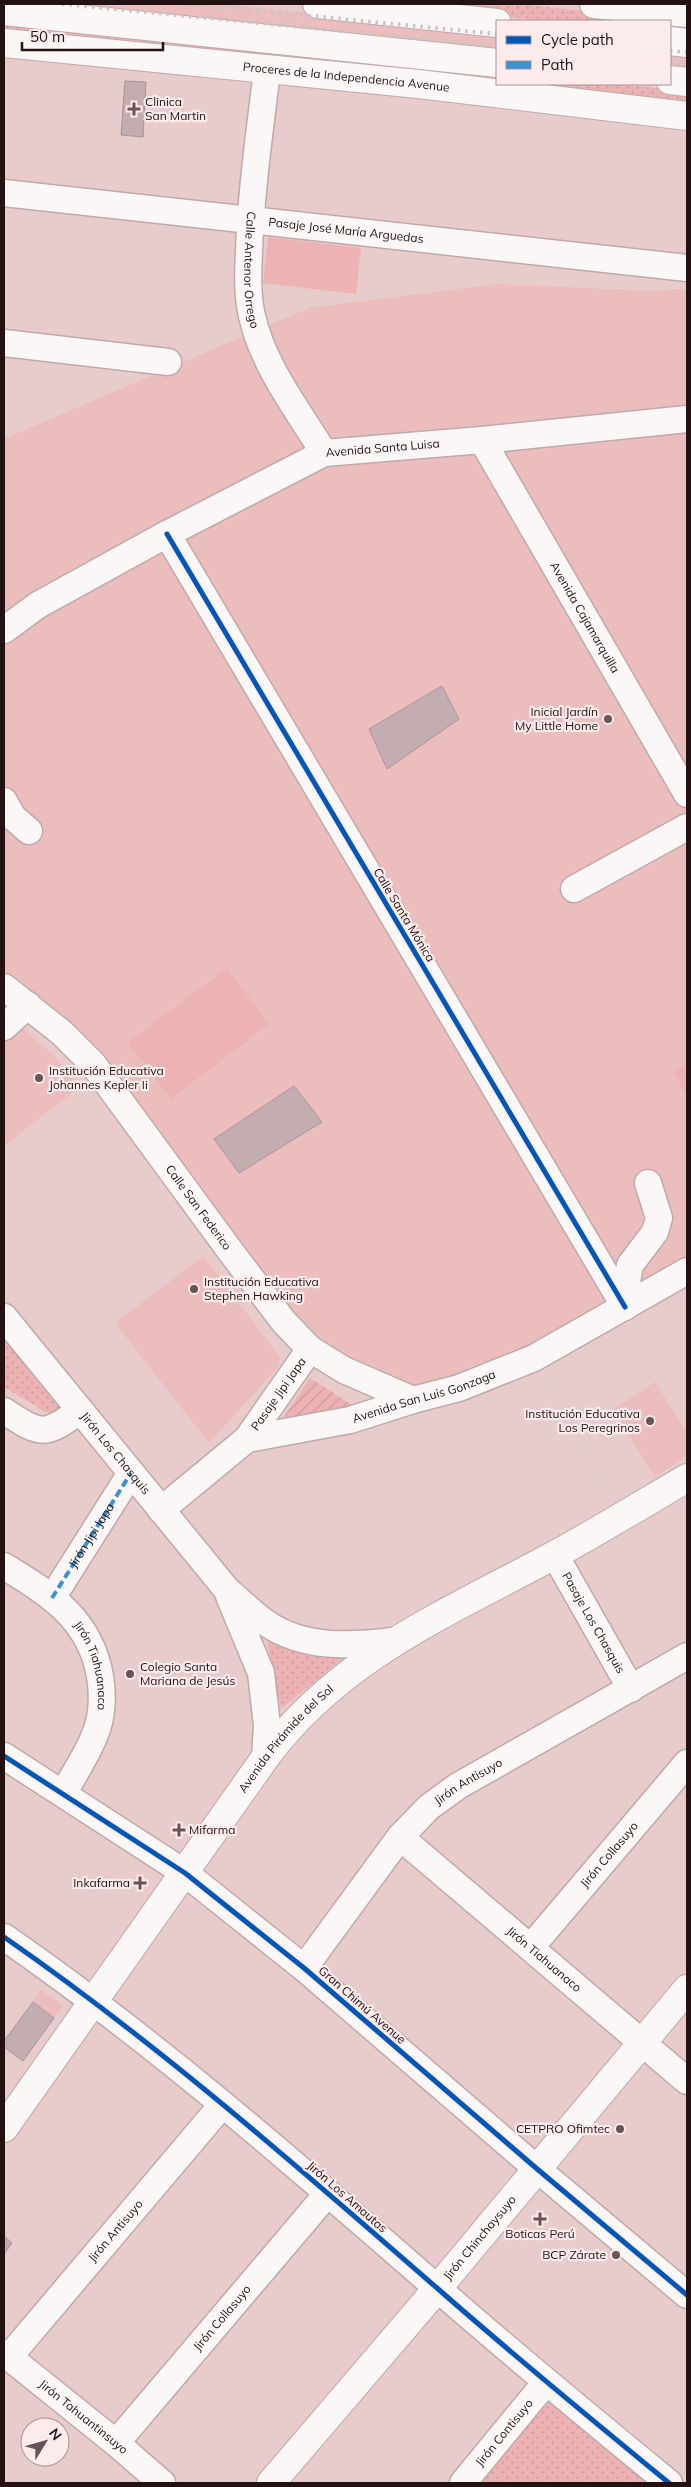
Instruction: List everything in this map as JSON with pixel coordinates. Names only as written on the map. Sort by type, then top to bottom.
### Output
[{"type":"main road","points":[[317,4],[496,23]]},
{"type":"main road","points":[[594,4],[687,13]]},
{"type":"main road","points":[[4,11],[496,63]]},
{"type":"main road","points":[[671,41],[687,43]]},
{"type":"main road","name":"Proceres de la Independencia Avenue","points":[[4,43],[418,84],[687,116]]},
{"type":"main road","points":[[671,80],[687,82]]},
{"type":"main road","name":"Avenida Pirámide del Sol","points":[[4,2128],[286,1729],[324,1692],[393,1641],[555,1555],[687,1478]]},
{"type":"main road","name":"Jirón Chinchaysuyo","points":[[271,2483],[437,2289],[687,1989]]},
{"type":"street","name":"Calle Antenor Orrego","points":[[267,70],[250,220],[248,285],[252,316],[263,348],[279,381],[324,453]]},
{"type":"street","name":"Pasaje José María Arguedas","points":[[4,193],[687,268]]},
{"type":"street","points":[[4,343],[168,362]]},
{"type":"street","name":"Avenida Santa Luisa","points":[[4,630],[38,605],[167,534],[324,453],[482,440],[687,419]]},
{"type":"street","name":"Avenida Cajamarquilla","points":[[482,440],[687,794]]},
{"type":"street","name":"Calle Santa Mónica","points":[[167,534],[628,1305]]},
{"type":"street","points":[[4,801],[13,817],[29,831]]},
{"type":"street","points":[[574,889],[687,827]]},
{"type":"street","name":"Calle San Federico","points":[[4,987],[62,1032],[93,1064],[284,1322],[310,1349],[344,1370],[413,1400]]},
{"type":"street","points":[[4,1027],[28,1005]]},
{"type":"street","points":[[628,1305],[627,1281],[630,1265],[655,1232],[659,1218],[648,1183]]},
{"type":"street","name":"Avenida San Luis Gonzaga","points":[[161,1510],[247,1439],[350,1420],[459,1388],[534,1358],[687,1271]]},
{"type":"street","name":"Jirón Los Chasquis","points":[[4,1317],[227,1590],[267,1623],[294,1637],[326,1645],[393,1641]]},
{"type":"street","name":"Pasaje Jipi Japa","points":[[247,1439],[310,1349]]},
{"type":"street","points":[[4,1411],[31,1428],[39,1430],[57,1427],[80,1410]]},
{"type":"street","name":"Jirón Jipi Japa","points":[[52,1598],[130,1473]]},
{"type":"street","name":"Pasaje Los Chasquis","points":[[555,1555],[631,1689]]},
{"type":"street","name":"Jirón Tiahuanaco","points":[[4,1566],[52,1598],[76,1619],[89,1640],[98,1663],[103,1708],[97,1731],[64,1793]]},
{"type":"street","name":"Jirón Los Chasquis","points":[[227,1590],[252,1647],[261,1673],[267,1725],[265,1758]]},
{"type":"street","name":"Jirón Antisuyo","points":[[304,1968],[400,1837],[429,1807],[458,1786],[685,1660]]},
{"type":"street","name":"Gran Chimú Avenue","points":[[4,1756],[64,1793],[184,1873],[304,1968],[687,2295]]},
{"type":"street","name":"Jirón Collasuyo","points":[[531,1947],[687,1763]]},
{"type":"street","name":"Jirón Tiahuanaco","points":[[400,1837],[687,2081]]},
{"type":"street","name":"Jirón Los Amautas","points":[[4,1938],[132,2030],[328,2193],[546,2382],[669,2483]]},
{"type":"street","name":"Jirón Antisuyo","points":[[6,2355],[222,2105]]},
{"type":"street","name":"Jirón Collasuyo","points":[[116,2443],[328,2193]]},
{"type":"street","name":"Jirón Tahuantinsuyo","points":[[6,2355],[116,2443],[162,2483]]},
{"type":"street","name":"Jirón Contisuyo","points":[[463,2483],[546,2382]]},
{"type":"path","points":[[534,1358],[613,1498]]},
{"type":"shaded area","points":[[11,4],[223,4],[496,33],[496,55]]},
{"type":"shaded area","points":[[377,4],[518,4],[668,20],[538,20]]},
{"type":"shaded area","points":[[4,20],[496,71],[496,85],[626,85],[687,91],[687,107],[4,37]]},
{"type":"shaded area","points":[[671,20],[687,22],[687,36],[671,34]]},
{"type":"shaded area","points":[[671,51],[687,53],[687,75],[671,73]]},
{"type":"shaded area","points":[[268,237],[361,248],[356,294],[263,283]]},
{"type":"shaded area","points":[[498,284],[649,291],[687,289],[687,1276],[543,1360],[416,1393],[297,1346],[59,1033],[4,991],[4,439],[309,308]]},
{"type":"shaded area","points":[[227,968],[269,1024],[171,1099],[128,1042]]},
{"type":"shaded area","points":[[18,1024],[53,1055],[79,1087],[4,1146],[4,1038]]},
{"type":"shaded area","points":[[687,1064],[687,1096],[673,1072]]},
{"type":"shaded area","points":[[203,1256],[280,1357],[278,1367],[209,1443],[115,1323]]},
{"type":"shaded area","points":[[4,1336],[59,1402],[61,1409],[55,1415],[46,1412],[4,1387]]},
{"type":"shaded area","points":[[310,1378],[357,1408],[277,1427]]},
{"type":"shaded area","name":"Institución Educativa Los Peregrinos","points":[[655,1382],[687,1433],[687,1456],[655,1477],[613,1410]]},
{"type":"shaded area","points":[[265,1632],[347,1655],[281,1709]]},
{"type":"shaded area","points":[[41,1990],[63,2006],[23,2061],[4,2047],[4,2041]]},
{"type":"shaded area","points":[[551,2399],[648,2483],[480,2483]]},
{"type":"building","name":"Clinica San Martin","points":[[125,81],[146,82],[143,137],[121,135]]},
{"type":"building","points":[[442,686],[459,719],[387,769],[369,729]]},
{"type":"building","points":[[294,1086],[322,1122],[239,1173],[214,1139]]},
{"type":"building","points":[[33,2002],[54,2018],[23,2061],[4,2047],[4,2041]]},
{"type":"building","points":[[4,2236],[12,2243],[4,2254]]},
{"type":"railway","points":[[62,4],[496,46]]},
{"type":"railway","points":[[189,4],[496,34]]},
{"type":"railway","points":[[671,51],[687,52]]},
{"type":"railway","points":[[671,63],[687,65]]},
{"type":"marked path","points":[[52,1598],[131,1473]]},
{"type":"cycle path","points":[[167,534],[625,1307]]},
{"type":"cycle path","points":[[4,1756],[185,1873],[304,1968],[687,2295]]},
{"type":"cycle path","points":[[4,1937],[117,2019],[225,2106],[523,2362],[669,2483]]},
{"type":"place","name":"Clinica San Martin","points":[[134,109]]},
{"type":"place","name":"Inicial Jardín My Little Home","points":[[608,719]]},
{"type":"place","name":"Institución Educativa Johannes Kepler Ii","points":[[39,1078]]},
{"type":"place","name":"Institución Educativa Stephen Hawking","points":[[194,1289]]},
{"type":"place","name":"Institución Educativa Los Peregrinos","points":[[650,1421]]},
{"type":"place","name":"Colegio Santa Mariana de Jesús","points":[[130,1674]]},
{"type":"place","name":"Mifarma","points":[[179,1830]]},
{"type":"place","name":"Inkafarma","points":[[140,1883]]},
{"type":"place","name":"CETPRO Ofimtec","points":[[620,2129]]},
{"type":"place","name":"Boticas Perú","points":[[540,2219]]},
{"type":"place","name":"BCP Zárate","points":[[616,2255]]}]
